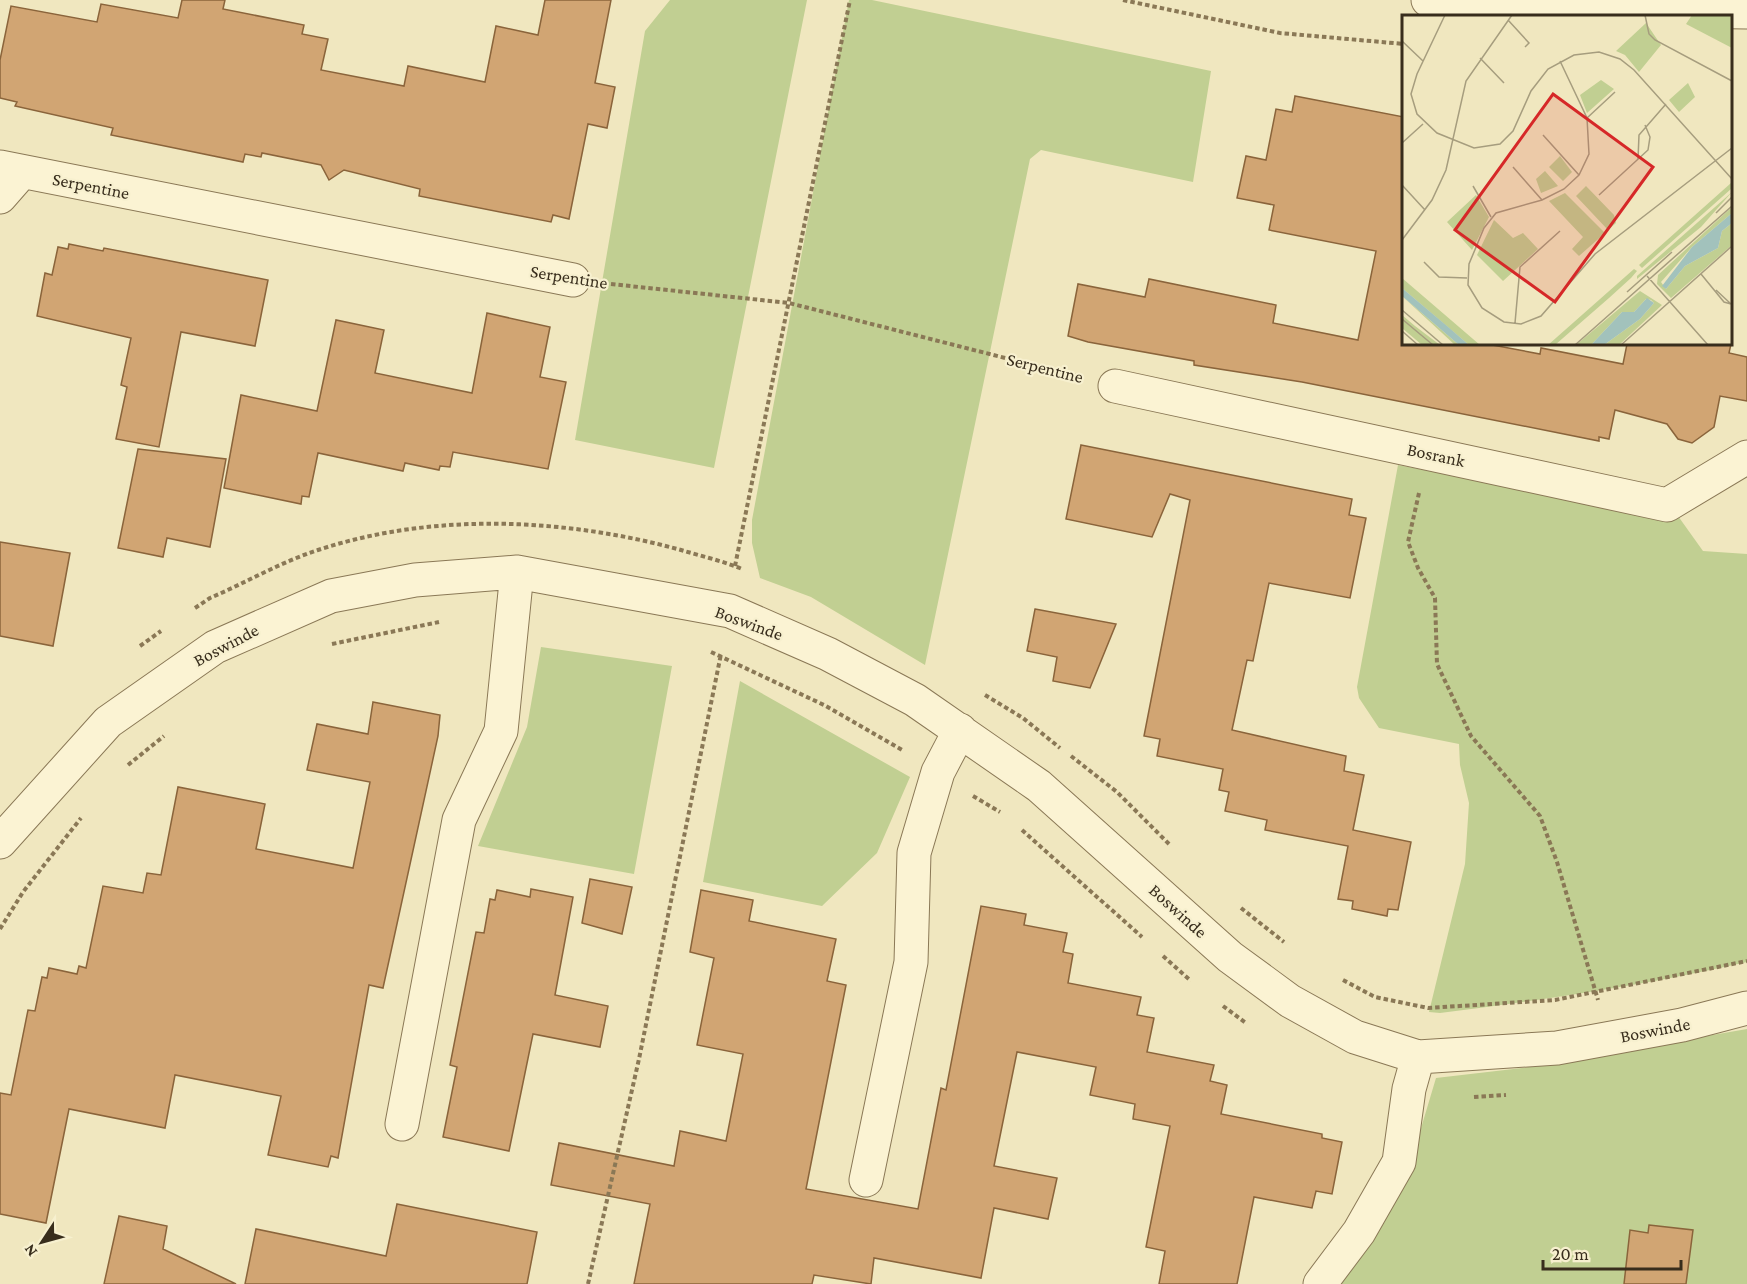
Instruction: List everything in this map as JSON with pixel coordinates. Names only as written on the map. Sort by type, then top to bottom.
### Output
[{"type":"street","points":[[1428,0],[1545,9],[1747,12]]},
{"type":"street","name":"Serpentine","points":[[0,197],[10,170],[573,280]]},
{"type":"street","name":"Bosrank","points":[[1115,386],[1667,505],[1747,457]]},
{"type":"street","points":[[402,1124],[459,820],[501,731],[517,572]]},
{"type":"street","name":"Boswinde","points":[[0,842],[108,722],[215,647],[331,596],[415,580],[517,572],[729,611],[828,654],[915,700],[1039,786],[1230,957],[1290,1001],[1355,1037],[1418,1057],[1557,1048],[1682,1025],[1747,1008]]},
{"type":"street","points":[[866,1180],[911,962],[914,853],[939,772],[960,730]]},
{"type":"street","points":[[1320,1284],[1359,1232],[1399,1162],[1409,1089],[1418,1057]]},
{"type":"path","points":[[1123,0],[1280,33],[1402,44]]},
{"type":"path","name":"Serpentine","points":[[573,280],[789,303],[1115,386]]},
{"type":"path","points":[[1427,453],[1408,542],[1418,568],[1435,598],[1437,664],[1471,736],[1540,816],[1557,862],[1596,992],[1605,1039]]},
{"type":"path","points":[[735,566],[745,571]]},
{"type":"path","points":[[324,646],[446,620]]},
{"type":"path","points":[[703,648],[824,705],[939,772],[1010,819]]},
{"type":"path","points":[[975,689],[1023,718],[1117,792],[1173,847]]},
{"type":"path","points":[[126,767],[169,732]]},
{"type":"path","points":[[0,929],[23,892],[84,813]]},
{"type":"path","points":[[1018,827],[1143,938]]},
{"type":"path","points":[[1237,904],[1285,943]]},
{"type":"path","points":[[1158,952],[1199,987]]},
{"type":"path","points":[[1338,977],[1375,997],[1428,1008],[1554,1000],[1747,961]]},
{"type":"path","points":[[1217,1001],[1253,1028]]},
{"type":"path","points":[[1409,1089],[1463,1098],[1517,1093]]},
{"type":"green space","points":[[670,0],[807,0],[714,468],[575,440],[645,31]]},
{"type":"green space","points":[[849,0],[872,0],[1211,71],[1193,182],[1041,150],[1030,159],[925,665],[811,597],[760,578],[752,543],[752,520]]},
{"type":"green space","points":[[1398,465],[1669,517],[1678,516],[1703,551],[1747,554],[1747,962],[1594,991],[1440,1013],[1429,1012],[1465,864],[1469,803],[1460,765],[1459,744],[1379,728],[1359,698],[1357,687]]},
{"type":"green space","points":[[541,647],[672,666],[634,874],[478,846],[527,727]]},
{"type":"green space","points":[[740,681],[910,777],[877,853],[822,906],[703,882]]},
{"type":"green space","points":[[1747,1029],[1747,1284],[1323,1284],[1413,1155],[1436,1078],[1522,1068]]},
{"type":"building","points":[[182,0],[225,0],[223,9],[304,25],[302,34],[328,39],[321,70],[404,86],[408,66],[485,82],[496,26],[538,35],[545,0],[611,0],[595,83],[615,87],[607,128],[588,124],[569,219],[553,215],[551,222],[419,196],[420,189],[344,170],[329,180],[321,165],[262,153],[261,157],[245,154],[243,162],[111,135],[113,128],[15,106],[17,102],[0,98],[0,60],[11,6],[97,22],[101,4],[178,18]]},
{"type":"building","points":[[1295,96],[1402,117],[1402,345],[1492,345],[1540,354],[1541,348],[1623,364],[1627,345],[1731,345],[1729,353],[1747,357],[1747,401],[1720,396],[1714,427],[1692,443],[1678,439],[1667,424],[1615,410],[1609,439],[1599,437],[1599,441],[1302,382],[1194,365],[1194,361],[1088,342],[1068,336],[1078,284],[1145,297],[1149,279],[1276,305],[1273,323],[1358,340],[1376,251],[1269,230],[1274,205],[1237,198],[1246,156],[1266,160],[1276,109],[1292,112]]},
{"type":"building","points":[[69,244],[103,251],[104,248],[268,280],[255,346],[181,332],[159,447],[116,439],[127,387],[121,385],[131,338],[37,316],[45,273],[52,275],[58,247],[68,249]]},
{"type":"building","points":[[487,313],[550,327],[540,377],[566,382],[548,469],[453,452],[450,467],[440,466],[439,470],[405,463],[403,471],[318,453],[309,497],[302,496],[301,504],[224,488],[241,395],[317,411],[336,320],[384,330],[375,373],[472,393]]},
{"type":"building","points":[[1081,445],[1352,499],[1349,515],[1366,518],[1350,598],[1269,583],[1253,661],[1247,660],[1232,730],[1346,756],[1344,771],[1364,775],[1353,830],[1411,842],[1398,910],[1388,909],[1387,916],[1352,909],[1353,901],[1338,899],[1348,846],[1265,830],[1267,820],[1225,811],[1229,792],[1219,790],[1223,769],[1157,756],[1160,739],[1144,736],[1190,500],[1170,494],[1152,537],[1066,519]]},
{"type":"building","points":[[138,449],[226,459],[210,547],[167,538],[163,557],[118,548]]},
{"type":"building","points":[[0,542],[70,553],[53,646],[0,636]]},
{"type":"building","points":[[1035,609],[1116,624],[1090,688],[1053,681],[1057,657],[1027,651]]},
{"type":"building","points":[[373,702],[440,715],[438,736],[383,988],[369,985],[338,1158],[331,1156],[328,1167],[268,1155],[281,1096],[175,1075],[165,1128],[69,1109],[46,1223],[0,1214],[0,1093],[11,1095],[28,1010],[35,1011],[42,977],[47,978],[49,968],[77,974],[79,966],[86,968],[103,886],[143,893],[147,873],[161,875],[178,787],[265,804],[256,849],[353,868],[370,782],[307,770],[317,724],[368,734]]},
{"type":"building","points":[[590,879],[632,887],[622,934],[582,923]]},
{"type":"building","points":[[531,889],[573,897],[555,995],[608,1006],[600,1047],[533,1034],[509,1151],[443,1137],[457,1067],[450,1065],[476,932],[484,933],[490,899],[495,900],[497,890],[530,897]]},
{"type":"building","points":[[701,890],[753,900],[749,921],[836,939],[827,981],[846,985],[806,1189],[918,1209],[941,1088],[946,1090],[981,906],[1026,914],[1024,925],[1067,933],[1063,952],[1073,954],[1068,983],[1141,997],[1137,1015],[1154,1018],[1147,1052],[1214,1065],[1210,1081],[1227,1085],[1221,1114],[1322,1134],[1322,1138],[1342,1142],[1332,1194],[1316,1191],[1312,1208],[1254,1197],[1237,1284],[1159,1284],[1165,1251],[1146,1247],[1170,1126],[1133,1119],[1135,1104],[1090,1095],[1096,1067],[1017,1052],[994,1166],[1057,1178],[1048,1219],[994,1208],[981,1278],[874,1258],[871,1284],[814,1275],[812,1284],[634,1284],[650,1204],[551,1185],[559,1143],[674,1166],[680,1131],[726,1141],[743,1054],[697,1045],[714,958],[690,952]]},
{"type":"building","points":[[397,1204],[537,1232],[527,1284],[245,1284],[256,1229],[386,1256]]},
{"type":"building","points":[[119,1216],[167,1226],[163,1249],[236,1284],[104,1284]]},
{"type":"building","points":[[1649,1225],[1693,1230],[1686,1284],[1624,1284],[1630,1230],[1648,1233]]}]
